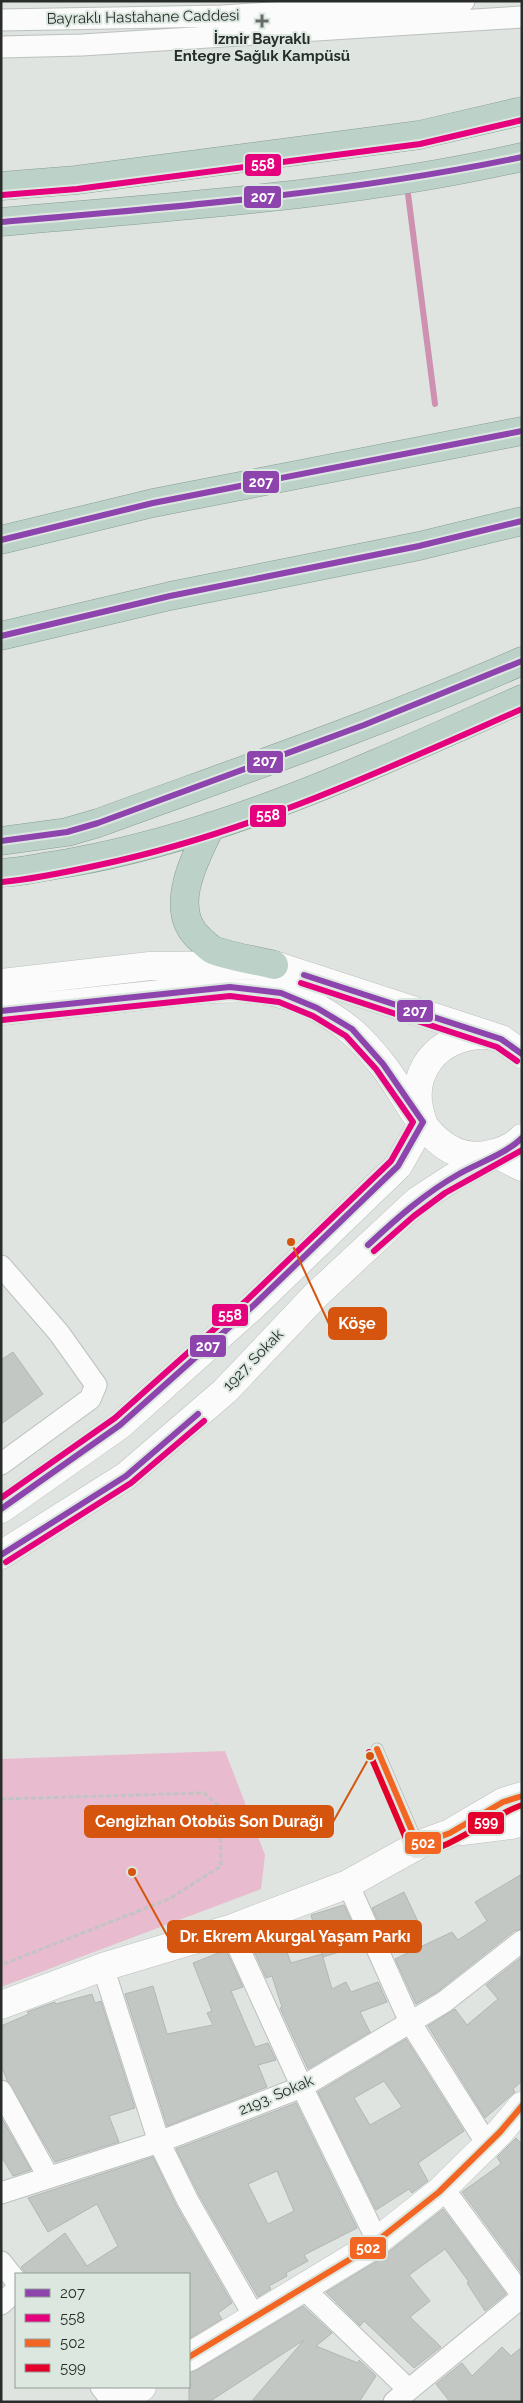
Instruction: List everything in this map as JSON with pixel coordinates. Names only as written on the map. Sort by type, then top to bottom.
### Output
[{"type":"highway","points":[[1,186],[85,178],[410,136],[522,111]]},
{"type":"highway","points":[[1,222],[296,194],[474,168],[522,157]]},
{"type":"highway","points":[[1,540],[153,503],[522,431]]},
{"type":"highway","points":[[1,636],[170,596],[419,546],[522,522]]},
{"type":"highway","points":[[1,841],[67,832],[98,823],[319,741],[360,728],[522,662]]},
{"type":"highway","points":[[1,873],[114,855],[211,826],[340,780],[522,699]]},
{"type":"highway","points":[[211,826],[192,863],[184,894],[188,924],[196,936],[212,949],[274,965]]},
{"type":"main road","points":[[1,983],[150,966],[274,965],[515,1046]]},
{"type":"main road","points":[[1,1011],[230,988],[282,993],[317,1008],[352,1029],[383,1064],[432,1135],[444,1146],[463,1154],[480,1156],[496,1154],[522,1167]]},
{"type":"main road","points":[[424,1122],[419,1109],[418,1095],[421,1076],[430,1058],[444,1045],[462,1037],[483,1035],[515,1046]]},
{"type":"main road","points":[[1,1509],[120,1425],[254,1305],[398,1166],[424,1122]]},
{"type":"main road","name":"1927. Sokak","points":[[1,1555],[126,1476],[225,1391],[316,1295],[410,1207],[454,1177],[509,1148],[522,1138]]},
{"type":"main road","points":[[1,2005],[103,1967],[230,1929],[348,1884],[418,1844],[450,1833],[503,1802],[522,1796]]},
{"type":"main road","points":[[450,1833],[522,1822]]},
{"type":"main road","points":[[190,2356],[303,2288],[377,2240],[443,2188],[500,2132],[522,2106]]},
{"type":"street","name":"Bayraklı Hastahane Caddesi","points":[[1,20],[222,16],[464,1]]},
{"type":"street","name":"Bayraklı Hastahane Caddesi","points":[[1,47],[111,44],[522,17]]},
{"type":"street","points":[[1,1464],[90,1399],[96,1385],[59,1333],[2,1268]]},
{"type":"street","points":[[348,1884],[410,2022],[487,2144]]},
{"type":"street","points":[[230,1929],[302,2087],[377,2240]]},
{"type":"street","name":"2193. Sokak","points":[[1,2193],[48,2176],[159,2142],[302,2087],[444,2002],[522,1942]]},
{"type":"street","points":[[103,1967],[159,2142],[188,2201],[254,2316]]},
{"type":"street","points":[[1,2091],[48,2176]]},
{"type":"street","points":[[303,2288],[401,2395],[522,2296],[443,2188]]},
{"type":"street","points":[[1,2262],[15,2280]]},
{"type":"street","points":[[1,2304],[15,2291]]},
{"type":"street","points":[[104,2388],[129,2397]]},
{"type":"lane","points":[[377,1749],[418,1844]]},
{"type":"path","points":[[1,1799],[204,1793],[220,1807],[222,1866],[169,1899],[1,1965]]},
{"type":"shaded area","points":[[225,1751],[265,1855],[261,1889],[1,1987],[1,1759]]},
{"type":"building","points":[[13,1352],[43,1394],[1,1424],[1,1360]]},
{"type":"building","points":[[522,1874],[522,1929],[514,1931],[437,1992],[416,2004],[395,1959],[452,1932],[458,1940],[487,1921],[475,1902]]},
{"type":"building","points":[[404,1892],[421,1928],[386,1938],[372,1908]]},
{"type":"building","points":[[344,1905],[362,1945],[323,1957],[311,1915]]},
{"type":"building","points":[[281,1936],[291,1963],[322,1954],[332,1989],[346,1982],[351,1992],[378,1982],[387,2002],[360,2012],[370,2032],[308,2069],[280,2008],[282,2007],[272,1976],[266,1978],[252,1947]]},
{"type":"building","points":[[226,1950],[243,1987],[231,1991],[255,2047],[268,2043],[276,2060],[258,2065],[267,2087],[167,2126],[125,1994],[153,1986],[167,2034],[213,2025],[207,2013],[212,2011],[193,1963]]},
{"type":"building","points":[[522,1957],[522,2081],[513,2089],[515,2092],[485,2118],[428,2026],[455,2009],[467,2025],[498,1999],[486,1985]]},
{"type":"building","points":[[92,1994],[95,2003],[101,2001],[135,2108],[109,2116],[119,2142],[55,2162],[7,2080],[1,2065],[1,2026],[29,2014],[27,2012],[55,2002],[56,2004]]},
{"type":"building","points":[[406,2039],[464,2131],[418,2163],[428,2181],[412,2193],[409,2189],[376,2210],[318,2092]],"holes":[[[384,2081],[402,2107],[370,2125],[354,2098]]]},
{"type":"building","points":[[296,2103],[357,2228],[304,2255],[308,2261],[286,2273],[287,2276],[269,2286],[271,2289],[258,2297],[199,2195],[176,2149]],"holes":[[[277,2171],[294,2211],[268,2224],[248,2184]]]},
{"type":"building","points":[[1,2117],[31,2170],[13,2176],[1,2156]]},
{"type":"building","points":[[516,2138],[522,2144],[520,2271],[462,2192],[501,2164],[497,2157]]},
{"type":"building","points":[[153,2157],[177,2207],[232,2303],[218,2313],[222,2319],[190,2338],[190,2273],[25,2273],[21,2267],[65,2233],[87,2266],[118,2246],[97,2204],[48,2232],[28,2198]]},
{"type":"building","points":[[443,2209],[506,2294],[485,2311],[467,2283],[469,2282],[445,2249],[409,2275],[430,2301],[410,2317],[441,2347],[414,2368],[364,2321],[360,2326],[326,2292],[377,2261]]},
{"type":"building","points":[[303,2306],[332,2333],[316,2346],[358,2363],[359,2360],[376,2376],[359,2402],[251,2402],[304,2340],[209,2402],[189,2402],[190,2373]]},
{"type":"building","points":[[502,2347],[511,2356],[522,2347],[522,2402],[450,2402],[436,2384],[462,2363],[472,2376]]},
{"type":"waterway","points":[[408,194],[435,404]]},
{"type":"transit line","name":"558","points":[[2,195],[77,189],[420,144],[522,120]]},
{"type":"transit line","name":"207","points":[[1,222],[197,204],[328,189],[457,170],[522,157]]},
{"type":"transit line","name":"207","points":[[1,540],[153,503],[522,431]]},
{"type":"transit line","name":"207","points":[[1,636],[170,596],[419,546],[522,521]]},
{"type":"transit line","name":"207","points":[[1,841],[67,832],[98,823],[364,725],[522,661]]},
{"type":"transit line","name":"558","points":[[2,882],[63,873],[99,865],[154,852],[208,836],[261,818],[367,777],[522,709]]},
{"type":"transit line","name":"207","points":[[304,975],[501,1039],[522,1054]]},
{"type":"transit line","name":"558","points":[[301,983],[497,1047],[517,1061]]},
{"type":"transit line","name":"207","points":[[1,1011],[230,987],[281,993],[317,1008],[352,1029],[383,1064],[423,1122],[398,1166],[254,1305],[120,1425],[1,1509]]},
{"type":"transit line","name":"558","points":[[1,1498],[115,1418],[248,1299],[391,1161],[413,1122],[376,1069],[346,1036],[313,1016],[279,1002],[230,996],[2,1020]]},
{"type":"transit line","name":"207","points":[[368,1245],[434,1189],[508,1149],[522,1138]]},
{"type":"transit line","name":"558","points":[[374,1251],[414,1216],[445,1193],[522,1150]]},
{"type":"transit line","name":"207","points":[[1,1555],[126,1476],[198,1414]]},
{"type":"transit line","name":"558","points":[[6,1562],[131,1483],[204,1421]]},
{"type":"transit line","name":"502","points":[[377,1749],[418,1845],[450,1833],[503,1802],[522,1796]]},
{"type":"transit line","name":"599","points":[[369,1752],[410,1848],[415,1853],[439,1848],[522,1805]]},
{"type":"transit line","name":"502","points":[[190,2356],[367,2249],[439,2192],[500,2132],[522,2106]]},
{"type":"place","name":"İzmir Bayraklı Entegre Sağlık Kampüsü","points":[[262,21]]},
{"type":"place","name":"Köşe","points":[[291,1242]]},
{"type":"place","name":"Cengizhan Otobüs Son Durağı","points":[[370,1756]]},
{"type":"place","name":"Dr. Ekrem Akurgal Yaşam Parkı","points":[[132,1872]]}]
